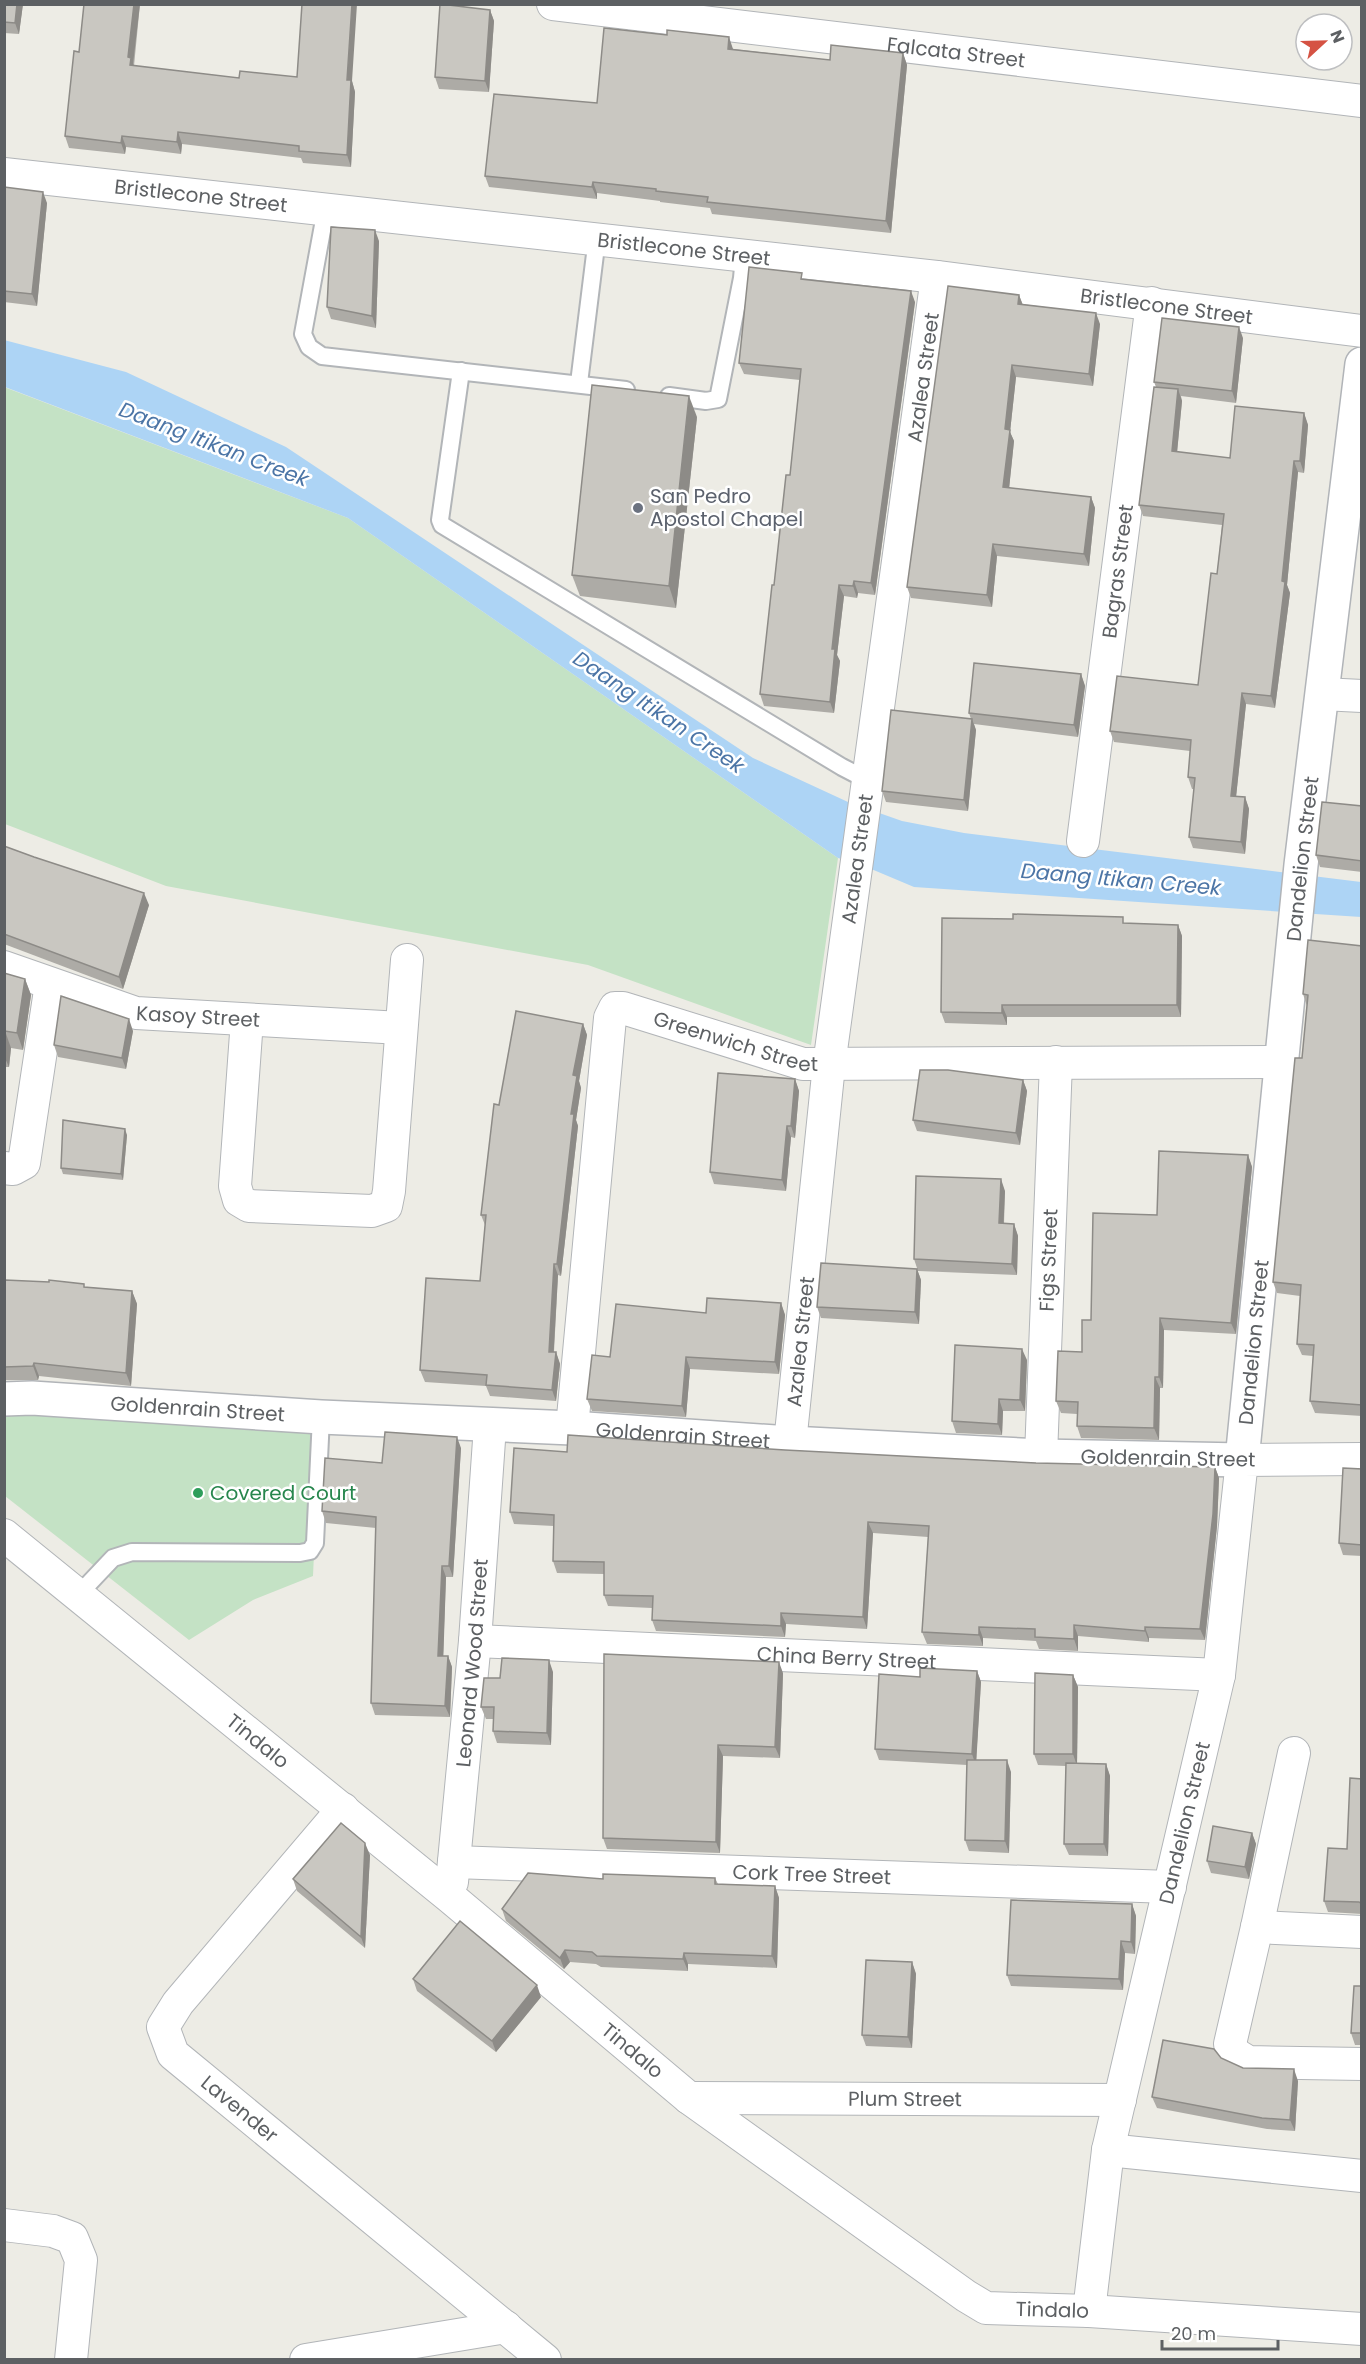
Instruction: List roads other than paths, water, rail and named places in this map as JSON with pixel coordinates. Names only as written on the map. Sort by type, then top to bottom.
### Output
[{"type":"street","name":"Falcata Street","points":[[553,4],[1362,100]]},
{"type":"street","name":"Bristlecone Street","points":[[4,174],[937,277],[1362,331]]},
{"type":"street","name":"Azalea Street","points":[[790,1443],[829,1065],[937,277]]},
{"type":"street","name":"Bagras Street","points":[[1083,841],[1152,303]]},
{"type":"street","name":"Dandelion Street","points":[[1089,2311],[1108,2150],[1218,1675],[1242,1460],[1293,933],[1362,364]]},
{"type":"street","points":[[1322,694],[1362,696]]},
{"type":"street","points":[[247,1020],[235,1186],[239,1200],[249,1206],[372,1211],[386,1206],[407,960]]},
{"type":"street","name":"Kasoy Street","points":[[4,967],[136,1013],[401,1028]]},
{"type":"street","points":[[14,1166],[51,984]]},
{"type":"street","name":"Greenwich Street","points":[[572,1428],[610,1018],[615,1008],[623,1008],[803,1064],[1280,1062]]},
{"type":"street","name":"Figs Street","points":[[1041,1456],[1056,1062]]},
{"type":"street","name":"Goldenrain Street","points":[[4,1399],[32,1398],[321,1417],[572,1428],[790,1443],[1041,1456],[1242,1460],[1362,1459]]},
{"type":"street","name":"Leonard Wood Street","points":[[450,1898],[475,1641],[490,1426]]},
{"type":"street","name":"Tindalo","points":[[4,1535],[343,1809],[689,2098],[986,2308],[1089,2311],[1362,2329]]},
{"type":"street","name":"China Berry Street","points":[[475,1641],[1218,1675]]},
{"type":"street","points":[[1294,1753],[1230,2044],[1235,2054],[1248,2062],[1362,2064]]},
{"type":"street","name":"Lavender","points":[[343,1809],[178,2003],[163,2027],[173,2054],[545,2360]]},
{"type":"street","name":"Cork Tree Street","points":[[454,1862],[1170,1887]]},
{"type":"street","points":[[1257,1928],[1362,1932]]},
{"type":"street","name":"Plum Street","points":[[689,2098],[1120,2100]]},
{"type":"street","points":[[1108,2150],[1362,2176]]},
{"type":"street","points":[[4,2225],[53,2231],[72,2238],[81,2260],[70,2360]]},
{"type":"street","points":[[306,2360],[506,2327]]},
{"type":"lane","points":[[326,209],[303,334],[309,347],[322,356],[579,383],[706,401],[718,399],[742,278],[744,256]]},
{"type":"lane","points":[[579,383],[597,238]]},
{"type":"lane","points":[[461,371],[440,520],[442,525],[842,767],[867,793]]},
{"type":"lane","points":[[78,1595],[113,1558],[132,1552],[300,1553],[310,1551],[315,1543],[321,1417]]},
{"type":"water","name":"Daang Itikan Creek","points":[[4,340],[126,372],[286,447],[753,758],[848,802],[902,821],[964,833],[1361,882],[1361,917],[914,887],[857,863],[838,858],[348,518],[5,387]]},
{"type":"place","name":"San Pedro Apostol Chapel","points":[[638,508]]},
{"type":"place","name":"Covered Court","points":[[198,1493]]}]
